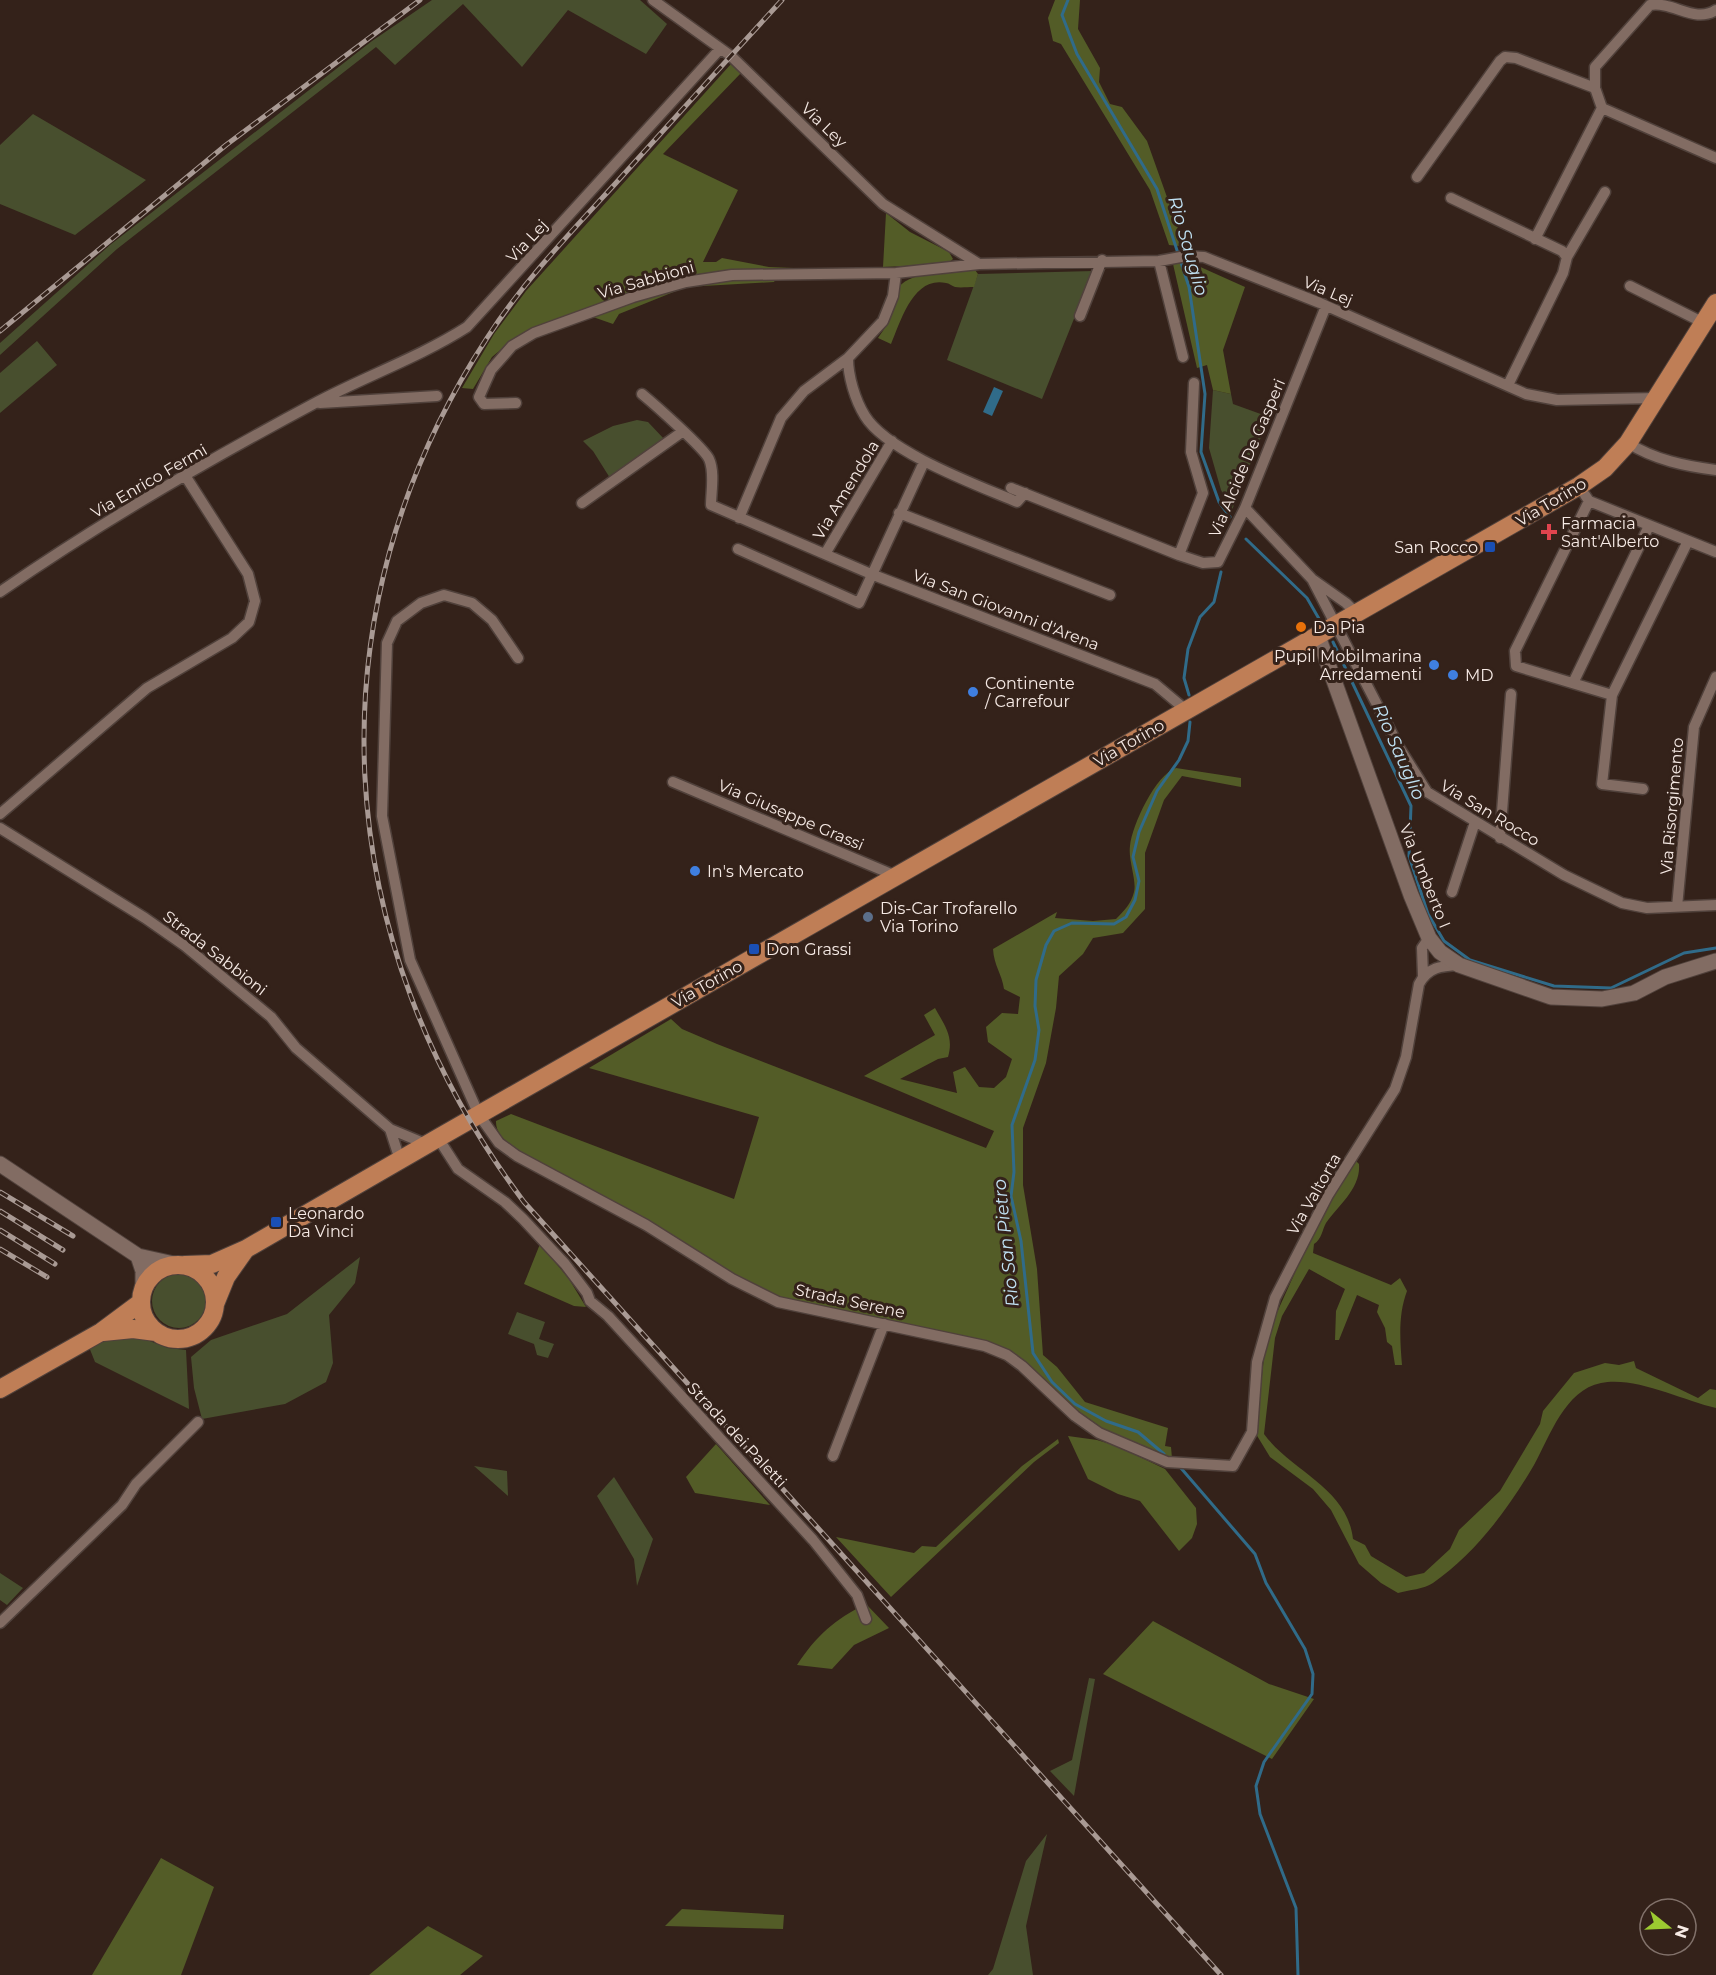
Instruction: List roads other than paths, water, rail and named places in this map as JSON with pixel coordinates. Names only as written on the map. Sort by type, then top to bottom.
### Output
[{"type":"main road","name":"Via Torino","points":[[179,1265],[212,1264],[246,1249],[1186,710],[1357,614],[1584,493],[1628,443],[1716,303]]},
{"type":"main road","name":"Via Torino","points":[[215,1304],[226,1277],[246,1249]]},
{"type":"main road","points":[[0,1389],[101,1332],[142,1295],[156,1271],[179,1265],[199,1270],[208,1279],[213,1290],[215,1304],[211,1319],[196,1334],[173,1339],[156,1332],[133,1329],[101,1332]]},
{"type":"main road","points":[[142,1295],[143,1316],[156,1332]]},
{"type":"street","name":"Via Ley","points":[[653,0],[720,49],[763,86],[884,204],[979,264]]},
{"type":"street","points":[[1716,10],[1699,16],[1661,3],[1651,2],[1595,67],[1594,88],[1602,108],[1716,158]]},
{"type":"street","name":"Via Lej","points":[[316,402],[386,367],[434,348],[467,327],[720,49]]},
{"type":"street","points":[[1417,177],[1505,57],[1516,58],[1594,88]]},
{"type":"street","points":[[1535,239],[1602,108]]},
{"type":"street","points":[[1508,385],[1559,283],[1567,257],[1605,192]]},
{"type":"street","points":[[1451,198],[1563,251],[1567,257]]},
{"type":"street","name":"Via Lej","points":[[896,273],[979,264],[1102,260],[1159,261],[1186,256],[1204,257],[1326,306],[1526,394],[1557,400],[1657,398]]},
{"type":"street","points":[[1080,316],[1102,260]]},
{"type":"street","points":[[1159,261],[1183,357]]},
{"type":"street","points":[[739,518],[781,418],[804,390],[848,358],[883,321],[892,296],[896,273]]},
{"type":"street","name":"Via Sabbioni","points":[[516,403],[484,404],[479,397],[491,370],[512,346],[534,333],[633,297],[686,282],[732,275],[896,273]]},
{"type":"street","points":[[1630,286],[1704,323]]},
{"type":"street","name":"Via Alcide De Gasperi","points":[[1011,488],[1179,555],[1203,563],[1218,562],[1245,508],[1326,306]]},
{"type":"street","points":[[738,549],[859,603],[924,462],[892,441],[865,416],[848,374],[848,358]]},
{"type":"street","points":[[1179,555],[1203,493],[1191,452],[1194,383]]},
{"type":"street","points":[[582,503],[682,432],[664,412],[642,394]]},
{"type":"street","points":[[316,402],[437,396]]},
{"type":"street","name":"Via Enrico Fermi","points":[[0,592],[82,536],[316,402]]},
{"type":"street","name":"Via San Giovanni d'Arena","points":[[682,432],[708,456],[711,471],[711,505],[871,574],[1155,684],[1186,710]]},
{"type":"street","name":"Via Amendola","points":[[825,554],[892,441]]},
{"type":"street","points":[[1628,443],[1659,458],[1686,466],[1716,470]]},
{"type":"street","name":"Via Alcide De Gasperi","points":[[924,462],[1017,502],[1025,493]]},
{"type":"street","points":[[0,814],[147,688],[232,638],[249,622],[255,601],[248,574],[186,477]]},
{"type":"street","points":[[1612,694],[1516,666],[1515,660],[1515,651],[1584,493],[1649,526],[1716,552]]},
{"type":"street","points":[[1245,508],[1312,579],[1346,603],[1357,614]]},
{"type":"street","points":[[899,513],[1110,595]]},
{"type":"street","points":[[1573,683],[1649,526]]},
{"type":"street","points":[[1643,789],[1602,784],[1612,694],[1688,541]]},
{"type":"street","name":"Via San Rocco","points":[[1312,579],[1400,749],[1427,792],[1564,875],[1622,903],[1647,908],[1716,904]]},
{"type":"street","points":[[479,1114],[410,960],[394,888],[382,816],[387,643],[397,621],[421,603],[444,595],[472,603],[492,620],[518,658]]},
{"type":"street","name":"Via Umberto I","points":[[1318,636],[1411,895],[1429,938],[1440,952],[1459,965],[1551,998],[1602,999],[1634,993],[1665,977],[1716,961]]},
{"type":"street","name":"Via Risorgimento","points":[[1677,907],[1694,727],[1716,677]]},
{"type":"street","points":[[1500,838],[1511,694]]},
{"type":"street","name":"Via Giuseppe Grassi","points":[[674,782],[896,876]]},
{"type":"street","points":[[1452,892],[1475,822]]},
{"type":"street","name":"Strada Sabbioni","points":[[0,828],[145,918],[223,975],[271,1017],[296,1048],[390,1129],[432,1141]]},
{"type":"street","name":"Via Valtorta","points":[[1233,1466],[1252,1432],[1257,1362],[1275,1298],[1328,1195],[1395,1089],[1406,1057],[1419,984],[1423,976],[1422,948],[1429,938]]},
{"type":"street","points":[[1423,976],[1429,970],[1459,965]]},
{"type":"street","name":"Strada Serene","points":[[479,1114],[499,1143],[517,1156],[646,1225],[760,1294],[778,1302],[964,1340],[1006,1355],[1022,1366],[1075,1416],[1100,1433],[1167,1462],[1233,1466]]},
{"type":"street","points":[[390,1129],[399,1160]]},
{"type":"street","name":"Strada dei Paletti","points":[[432,1141],[458,1169],[505,1202],[565,1264],[587,1293],[590,1301],[608,1316],[813,1540],[857,1595],[866,1619]]},
{"type":"street","points":[[0,1164],[138,1256],[179,1265]]},
{"type":"street","points":[[138,1256],[143,1271],[142,1295]]},
{"type":"street","points":[[833,1456],[884,1324]]},
{"type":"street","points":[[0,1623],[122,1505],[136,1484],[198,1422]]},
{"type":"water","points":[[994,387],[1003,391],[992,416],[983,412]]},
{"type":"waterway","name":"Rio Sauglio","points":[[1068,0],[1062,15],[1077,54],[1157,189],[1189,287],[1205,394],[1201,452],[1219,502],[1230,517]]},
{"type":"waterway","name":"Rio Sauglio","points":[[1246,539],[1307,598],[1322,624]]},
{"type":"waterway","name":"Rio San Pietro","points":[[1189,695],[1184,678],[1188,649],[1200,617],[1214,602],[1221,572]]},
{"type":"waterway","name":"Rio Sauglio","points":[[1333,642],[1411,806],[1409,856],[1428,914],[1444,941],[1470,960],[1554,986],[1611,988],[1684,953],[1716,948]]},
{"type":"waterway","name":"Rio San Pietro","points":[[1164,1454],[1138,1432],[1106,1421],[1075,1404],[1052,1382],[1033,1353],[1021,1241],[1011,1196],[1014,1172],[1012,1125],[1035,1060],[1039,1030],[1035,1006],[1036,980],[1046,945],[1054,931],[1072,923],[1114,924],[1126,917],[1135,900],[1139,881],[1133,857],[1139,832],[1157,791],[1179,760],[1188,741],[1190,722]]},
{"type":"waterway","name":"Rio San Pietro","points":[[1180,1467],[1255,1554],[1266,1583],[1305,1649],[1313,1674],[1312,1694],[1264,1762],[1256,1786],[1260,1814],[1296,1908],[1298,1975]]},
{"type":"railway","points":[[0,331],[226,145],[420,0]]},
{"type":"railway","points":[[782,0],[531,278],[487,338],[429,443],[389,552],[368,664],[365,776],[379,887],[411,996],[459,1102],[524,1202],[1221,1975]]},
{"type":"railway","points":[[0,1192],[73,1236]]},
{"type":"railway","points":[[0,1211],[63,1250]]},
{"type":"railway","points":[[0,1230],[55,1264]]},
{"type":"railway","points":[[0,1249],[47,1277]]},
{"type":"place","name":"Farmacia Sant'Alberto","points":[[1549,532]]},
{"type":"place","name":"San Rocco","points":[[1490,547]]},
{"type":"place","name":"Da Pia","points":[[1301,627]]},
{"type":"place","name":"Pupil Mobilmarina Arredamenti","points":[[1434,665]]},
{"type":"place","name":"MD","points":[[1453,675]]},
{"type":"place","name":"Continente / Carrefour","points":[[973,692]]},
{"type":"place","name":"In's Mercato","points":[[695,871]]},
{"type":"place","name":"Dis-Car Trofarello Via Torino","points":[[868,917]]},
{"type":"place","name":"Don Grassi","points":[[754,949]]},
{"type":"place","name":"Leonardo Da Vinci","points":[[276,1222]]}]
